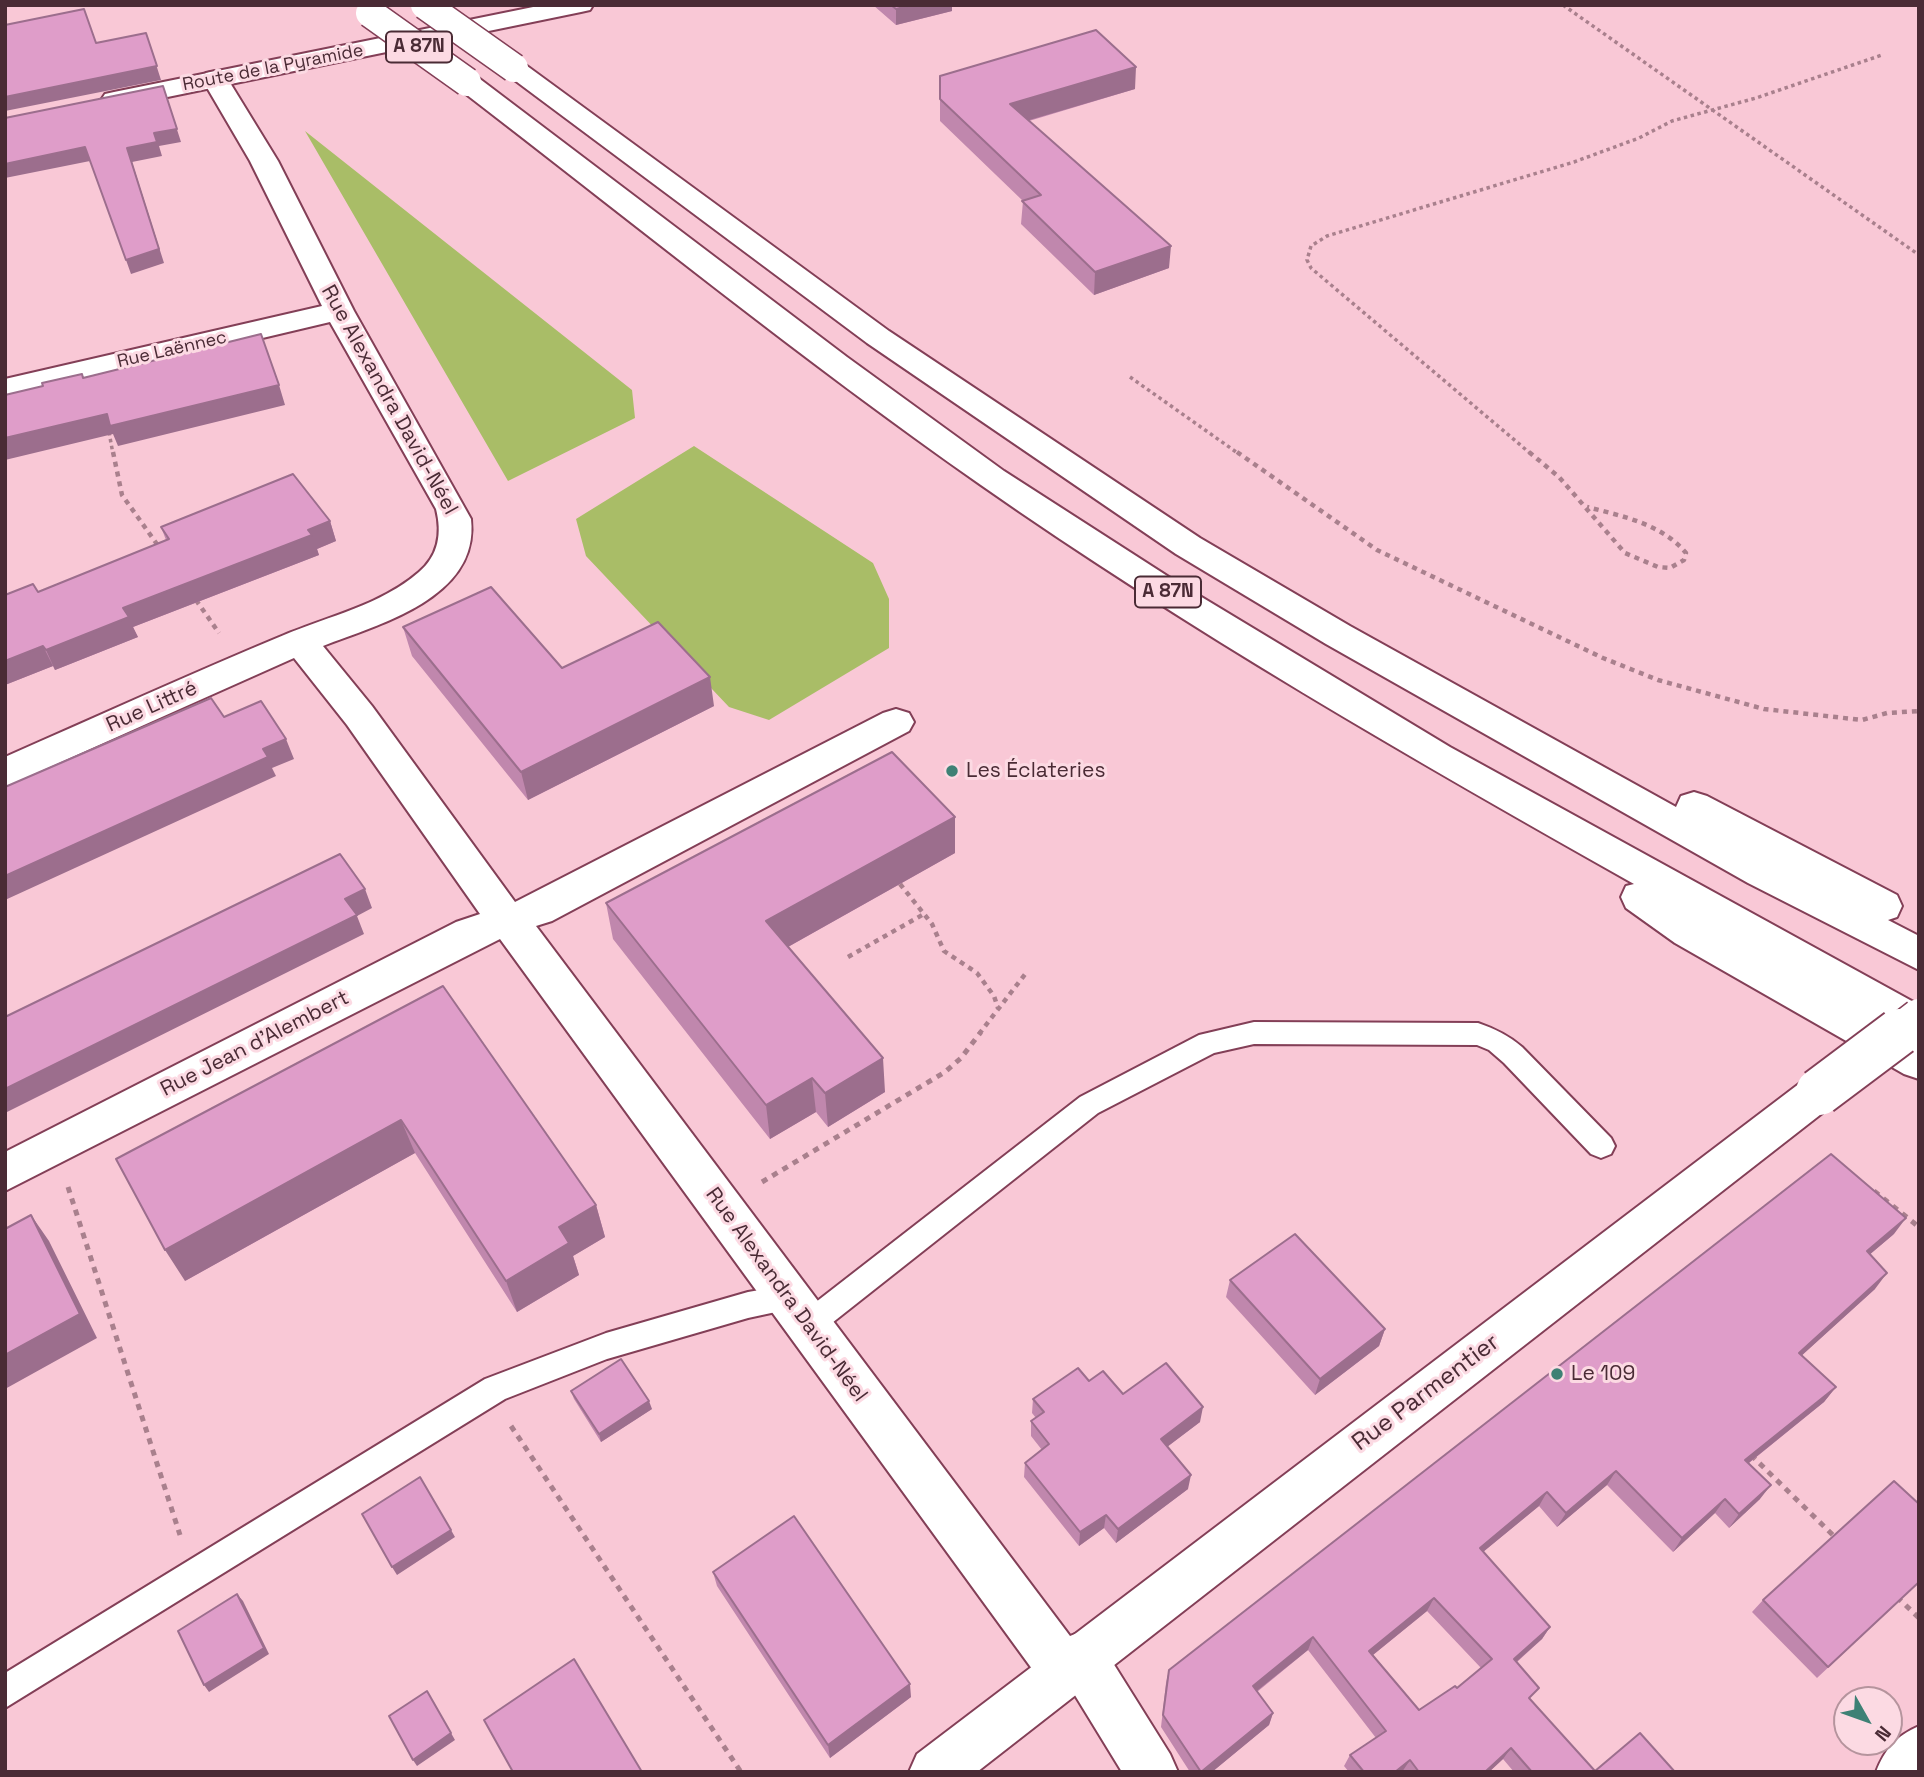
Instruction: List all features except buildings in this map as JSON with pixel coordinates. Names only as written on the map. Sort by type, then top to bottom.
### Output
[{"type":"main road","name":"A 87N","points":[[425,5],[878,337],[1188,546],[1338,635],[1762,873],[1919,954]]},
{"type":"main road","name":"Route de la Pyramide","points":[[87,105],[581,5]]},
{"type":"main road","name":"A 87N","points":[[363,9],[467,82],[836,363],[993,478],[1163,589],[1437,756],[1919,1025]]},
{"type":"main road","name":"Rue Alexandra David-Néel","points":[[215,79],[264,161],[339,311],[452,509],[457,535],[446,563],[415,592],[299,642],[335,681],[486,897],[529,946],[798,1311],[1072,1664],[1152,1772]]},
{"type":"main road","name":"Rue Laënnec","points":[[5,388],[339,311]]},
{"type":"main road","points":[[1338,635],[1682,800],[1919,924]]},
{"type":"main road","name":"Rue Littré","points":[[5,773],[299,642]]},
{"type":"main road","points":[[507,921],[538,910],[896,722]]},
{"type":"main road","points":[[1437,756],[1689,932],[1919,1062]]},
{"type":"main road","name":"Rue Jean d'Alembert","points":[[5,1173],[470,933],[507,921]]},
{"type":"main road","name":"Rue Parmentier","points":[[935,1772],[1072,1664],[1919,1017]]},
{"type":"main road","points":[[1902,1772],[1919,1752]]},
{"type":"lane","points":[[5,1692],[490,1393],[538,1370],[607,1346],[748,1306],[798,1311],[1089,1105],[1208,1043],[1254,1033],[1478,1034],[1498,1042],[1513,1055],[1601,1146]]},
{"type":"path","points":[[1563,5],[1709,111],[1919,255]]},
{"type":"path","points":[[1587,508],[1652,528],[1681,544],[1686,552],[1684,560],[1670,568],[1635,560],[1625,553],[1559,477],[1319,275],[1307,260],[1308,252],[1327,236],[1574,162],[1639,138],[1672,121],[1882,55]]},
{"type":"path","points":[[1130,377],[1377,550],[1603,658],[1658,680],[1764,709],[1861,720],[1887,713],[1919,711]]},
{"type":"path","points":[[107,421],[122,495],[160,549]]},
{"type":"path","points":[[191,592],[223,638]]},
{"type":"path","points":[[900,884],[924,914],[944,951],[976,973],[994,996],[998,1009]]},
{"type":"path","points":[[848,957],[924,914]]},
{"type":"path","points":[[759,1185],[945,1072],[961,1058],[1026,972]]},
{"type":"path","points":[[66,1182],[193,1576]]},
{"type":"path","points":[[1867,1185],[1919,1227]]},
{"type":"path","points":[[490,1393],[741,1772]]},
{"type":"path","points":[[1741,1446],[1840,1542]]},
{"type":"path","points":[[1889,1590],[1919,1618]]},
{"type":"green space","points":[[305,131],[632,390],[635,418],[508,481]]},
{"type":"green space","points":[[694,446],[873,563],[889,599],[889,648],[769,720],[729,707],[586,556],[576,519]]},
{"type":"place","name":"Les Éclateries","points":[[952,771]]},
{"type":"place","name":"Le 109","points":[[1557,1374]]}]
